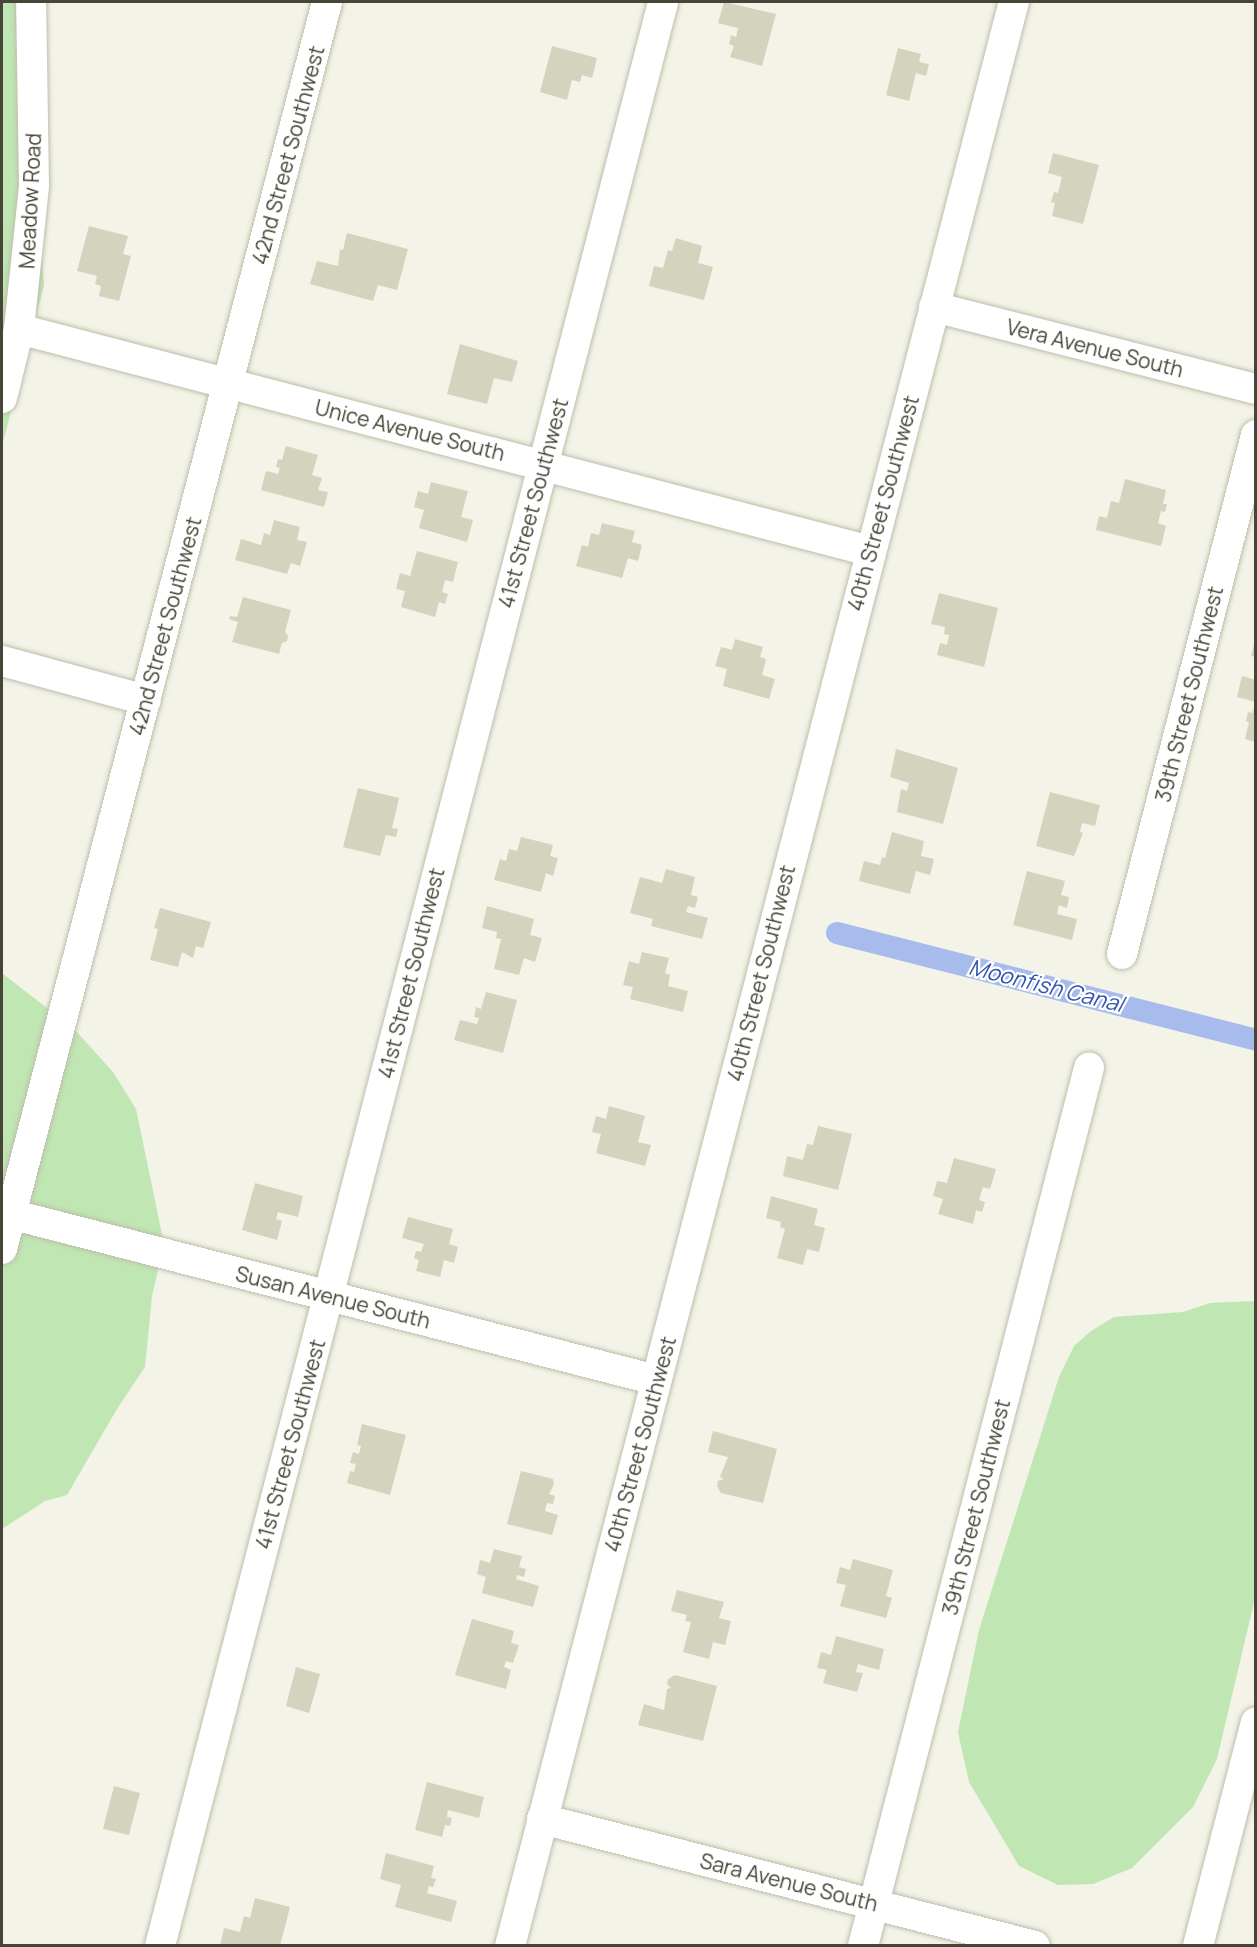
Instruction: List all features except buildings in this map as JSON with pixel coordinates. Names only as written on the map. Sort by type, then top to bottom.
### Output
[{"type":"street","name":"Meadow Road","points":[[2,398],[19,329],[34,186],[31,2]]},
{"type":"street","name":"42nd Street Southwest","points":[[2,1249],[327,2]]},
{"type":"street","name":"41st Street Southwest","points":[[160,1946],[663,2]]},
{"type":"street","name":"40th Street Southwest","points":[[510,1946],[1014,2]]},
{"type":"street","name":"Vera Avenue South","points":[[934,307],[1256,389]]},
{"type":"street","name":"Unice Avenue South","points":[[19,329],[870,551]]},
{"type":"street","name":"39th Street Southwest","points":[[1122,954],[1256,435]]},
{"type":"street","points":[[2,661],[146,699]]},
{"type":"street","name":"39th Street Southwest","points":[[863,1946],[1089,1068]]},
{"type":"street","name":"Susan Avenue South","points":[[10,1214],[656,1380]]},
{"type":"street","points":[[1198,1946],[1256,1722]]},
{"type":"street","name":"Sara Avenue South","points":[[542,1819],[1035,1946]]},
{"type":"green space","points":[[2,2],[31,2],[31,86],[44,285],[2,446]]},
{"type":"green space","points":[[2,973],[75,1030],[113,1072],[136,1109],[164,1244],[152,1296],[145,1367],[117,1409],[67,1495],[45,1501],[2,1529]]},
{"type":"green space","points":[[1255,1301],[1255,1598],[1217,1759],[1193,1807],[1132,1868],[1093,1884],[1058,1885],[1019,1866],[969,1782],[958,1732],[979,1630],[1059,1377],[1074,1346],[1091,1331],[1114,1317],[1183,1312],[1210,1303]]},
{"type":"waterway","name":"Moonfish Canal","points":[[837,933],[1256,1040]]}]
